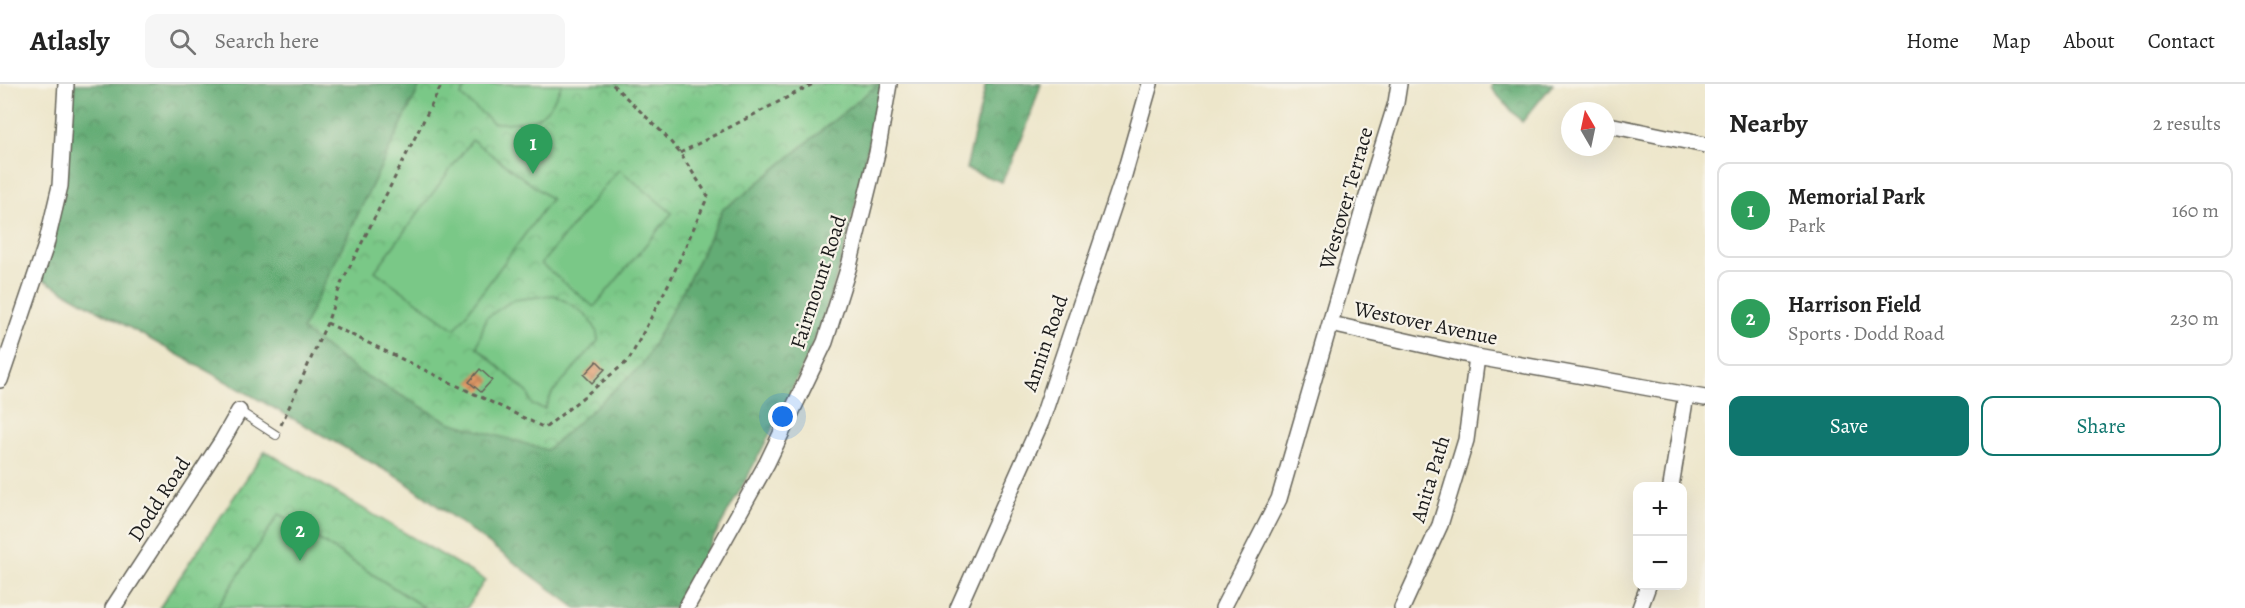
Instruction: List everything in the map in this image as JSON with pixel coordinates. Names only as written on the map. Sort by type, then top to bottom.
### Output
[{"type":"street","points":[[0,380],[46,245],[60,186],[66,84]]},
{"type":"street","name":"Fairmount Road","points":[[686,608],[767,463],[825,342],[852,254],[877,153],[889,84]]},
{"type":"street","name":"Annin Road","points":[[958,608],[1041,422],[1124,175],[1150,84]]},
{"type":"street","name":"Westover Terrace","points":[[1331,324],[1396,103],[1399,84]]},
{"type":"street","points":[[1615,126],[1705,145]]},
{"type":"street","name":"Westover Avenue","points":[[1223,608],[1279,499],[1331,324],[1478,357],[1705,398]]},
{"type":"street","name":"Anita Path","points":[[1402,608],[1440,525],[1466,440],[1478,357]]},
{"type":"street","points":[[1672,482],[1686,395]]},
{"type":"street","name":"Dodd Road","points":[[113,608],[222,441],[239,411]]},
{"type":"street","points":[[1640,608],[1646,590]]},
{"type":"lane","points":[[239,411],[276,435]]},
{"type":"path","points":[[276,435],[327,323],[341,284],[442,84]]},
{"type":"path","points":[[327,323],[545,428],[629,360],[671,279],[708,196],[680,153],[663,133],[612,84]]},
{"type":"path","points":[[680,153],[813,84]]},
{"type":"green space","points":[[64,84],[421,84],[302,330],[642,365],[689,279],[723,209],[742,196],[878,84],[882,84],[853,215],[835,281],[813,343],[765,444],[674,608],[576,608],[401,479],[42,279]]},
{"type":"green space","points":[[421,84],[878,84],[742,196],[723,209],[689,279],[642,365],[547,450],[449,422],[359,372],[302,330]]},
{"type":"green space","points":[[467,84],[562,84],[556,97],[536,118],[528,121],[494,123],[461,96]]},
{"type":"green space","points":[[986,84],[1041,84],[1026,129],[1002,182],[966,169]]},
{"type":"green space","points":[[1492,84],[1553,84],[1522,122],[1491,88]]},
{"type":"green space","points":[[472,140],[551,199],[455,329],[375,271]]},
{"type":"green space","points":[[619,169],[672,213],[594,307],[541,264]]},
{"type":"green space","points":[[554,295],[589,319],[597,333],[598,341],[552,393],[545,409],[532,405],[528,393],[477,347],[486,318],[513,300]]},
{"type":"green space","points":[[265,451],[485,580],[467,608],[159,608]]},
{"type":"green space","points":[[279,514],[425,608],[217,608]]},
{"type":"building","points":[[597,361],[605,369],[592,383],[584,375]]},
{"type":"building","points":[[480,369],[492,380],[481,392],[469,382]]},
{"type":"place","name":"Memorial Park","points":[[533,174]]},
{"type":"place","name":"Harrison Field","points":[[300,561]]}]
